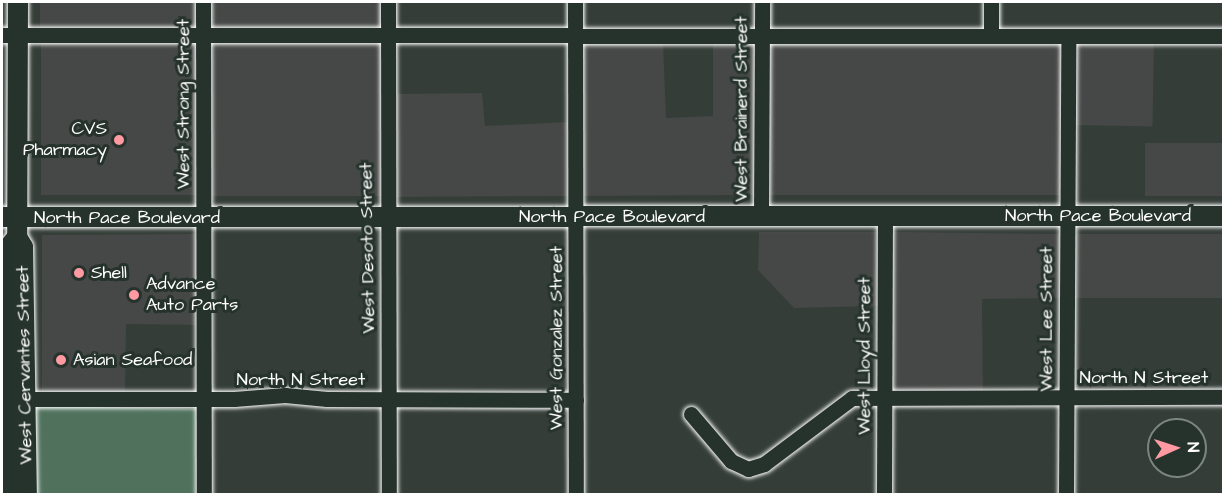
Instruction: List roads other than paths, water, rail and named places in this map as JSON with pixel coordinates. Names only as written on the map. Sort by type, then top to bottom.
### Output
[{"type":"main road","name":"West Cervantes Street","points":[[10,495],[12,398],[23,247],[10,217],[10,35],[18,2]]},
{"type":"main road","name":"North Pace Boulevard","points":[[10,217],[389,219],[1224,216]]},
{"type":"main road","name":"West Cervantes Street","points":[[12,398],[27,495]]},
{"type":"street","name":"West Strong Street","points":[[203,2],[204,495]]},
{"type":"street","name":"West Desoto Street","points":[[388,2],[389,495]]},
{"type":"street","name":"West Gonzalez Street","points":[[575,2],[576,495]]},
{"type":"street","name":"West Brainerd Street","points":[[761,217],[762,2]]},
{"type":"street","points":[[991,2],[991,36]]},
{"type":"street","points":[[10,35],[1224,36]]},
{"type":"street","name":"West Lee Street","points":[[1066,495],[1068,36]]},
{"type":"street","name":"West Lloyd Street","points":[[884,495],[885,217]]},
{"type":"street","name":"North N Street","points":[[12,398],[204,399],[285,395],[389,399],[576,400]]},
{"type":"street","name":"North N Street","points":[[691,414],[731,461],[748,469],[764,464],[843,401],[884,398],[1224,397]]},
{"type":"place","name":"CVS Pharmacy","points":[[119,140]]},
{"type":"place","name":"Shell","points":[[79,273]]},
{"type":"place","name":"Advance Auto Parts","points":[[134,295]]},
{"type":"place","name":"Asian Seafood","points":[[61,360]]}]
